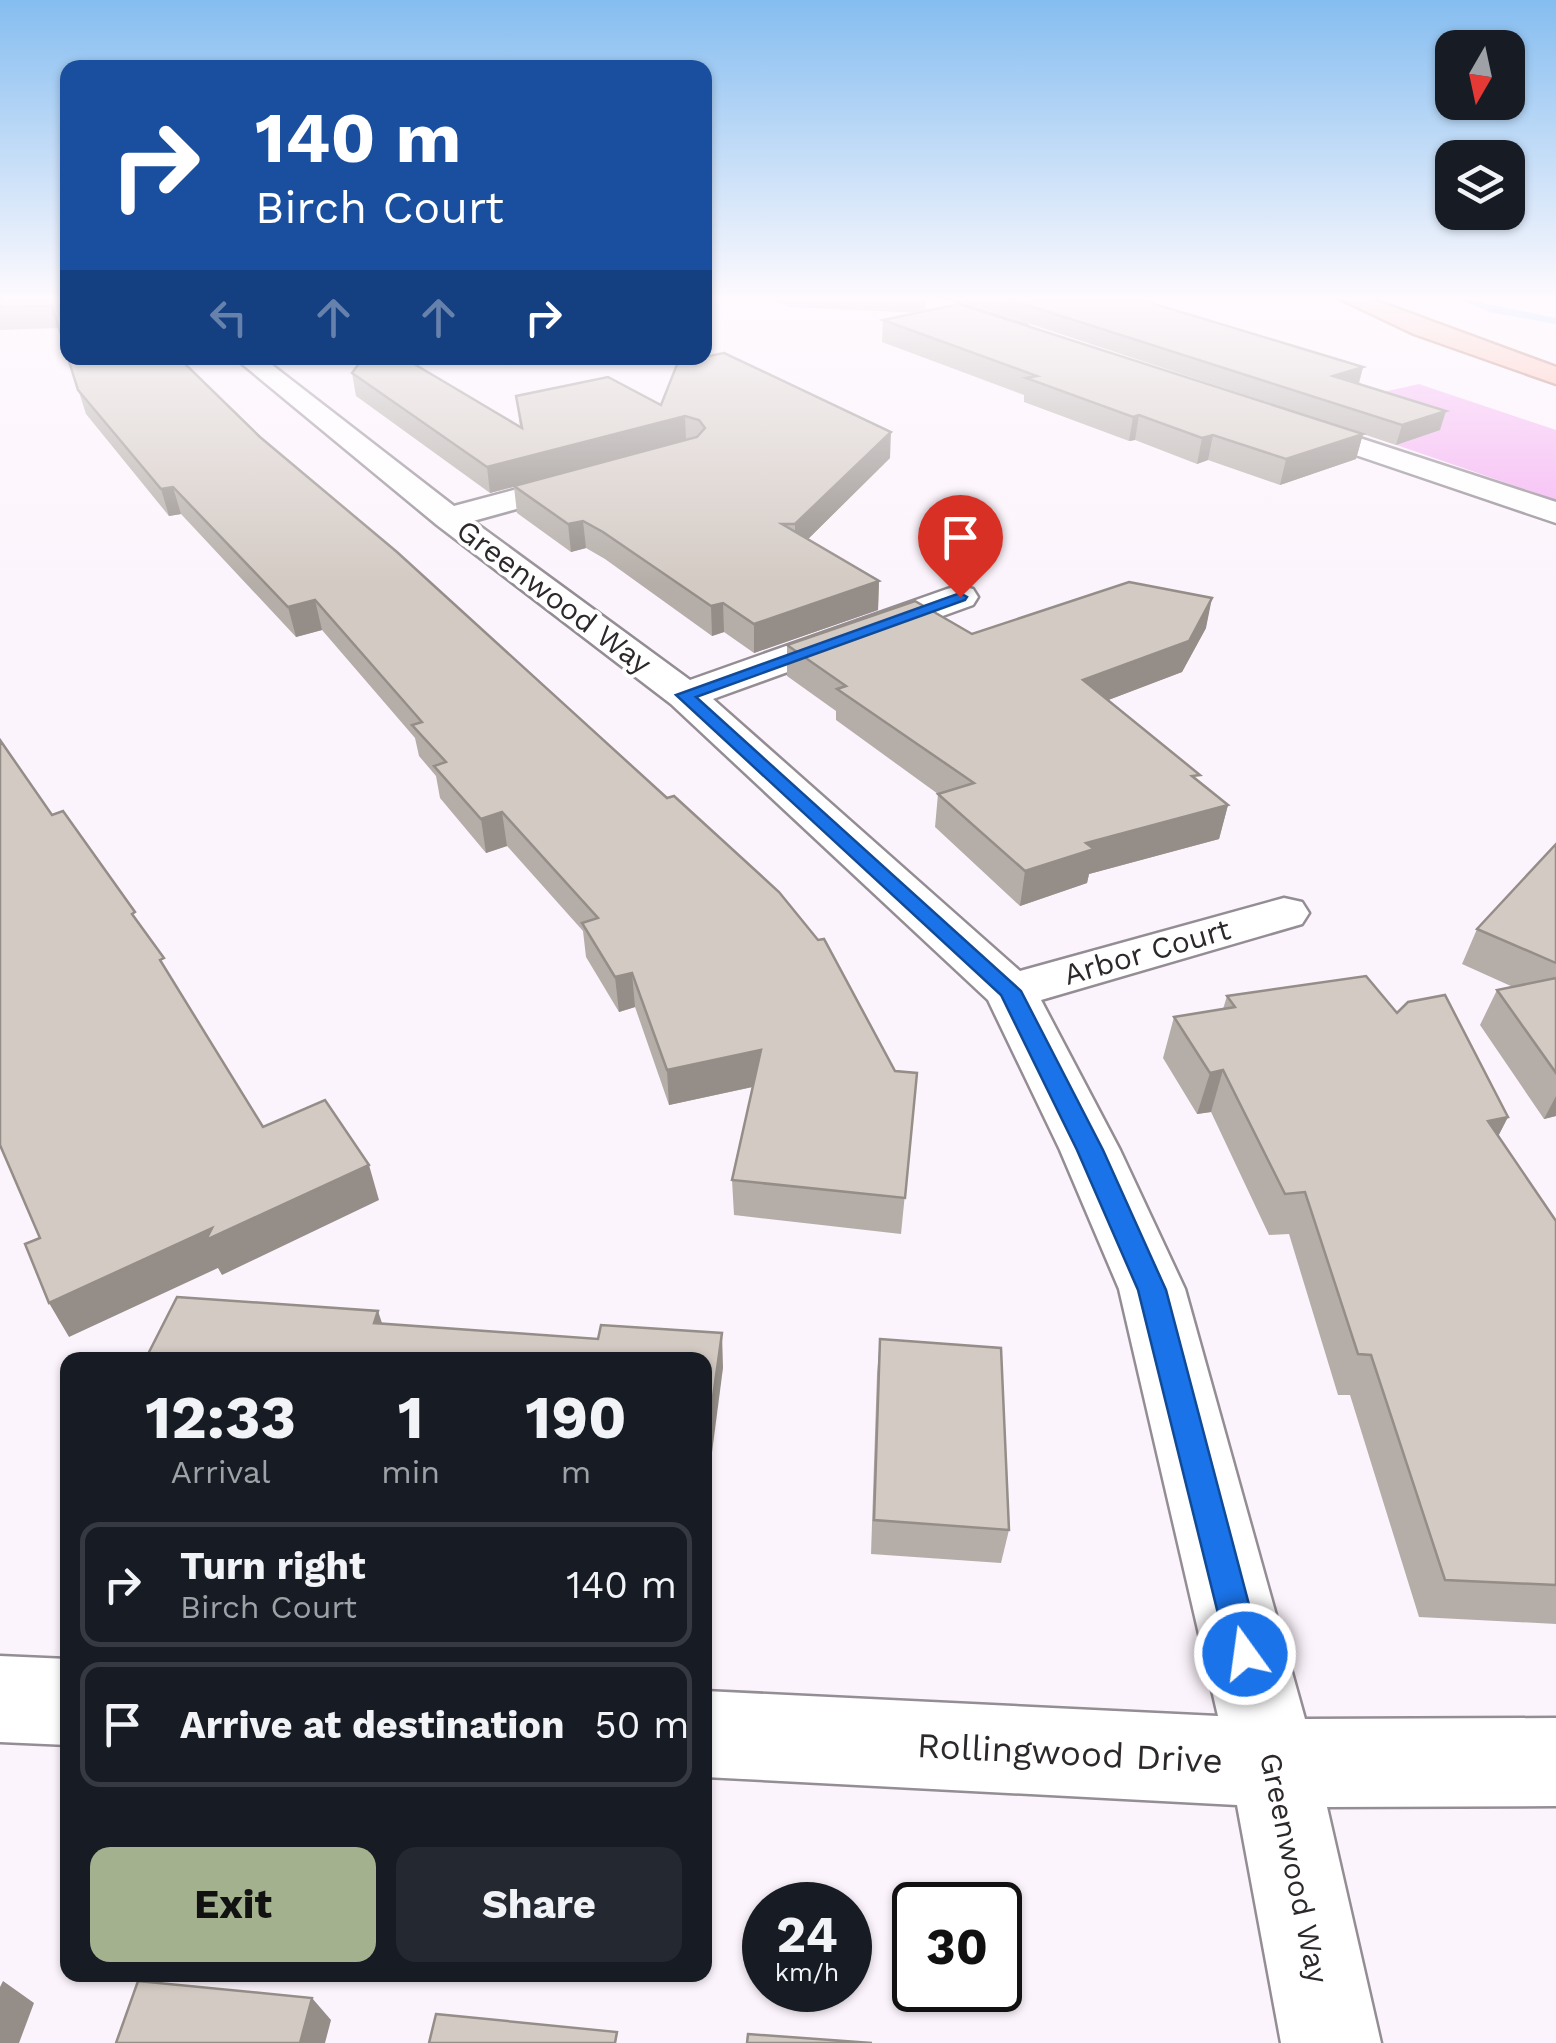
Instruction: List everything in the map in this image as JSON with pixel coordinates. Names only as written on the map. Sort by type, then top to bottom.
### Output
[{"type":"street","name":"Greenwood Way","points":[[292,393],[448,518],[685,695],[1010,991],[1090,1150],[1152,1290],[1273,1763],[1331,2043]]},
{"type":"street","points":[[1261,413],[1556,512]]},
{"type":"street","points":[[448,518],[613,473]]},
{"type":"street","points":[[685,695],[960,597]]},
{"type":"street","name":"Arbor Court","points":[[1010,991],[1284,913]]},
{"type":"street","points":[[0,1699],[60,1702]]},
{"type":"street","name":"Rollingwood Drive","points":[[712,1734],[1273,1763],[1556,1762]]},
{"type":"shaded area","points":[[1377,393],[1447,393],[1556,430],[1556,500],[1298,411]]},
{"type":"building","points":[[81,393],[215,393],[260,437],[397,552],[667,798],[674,796],[779,892],[818,940],[824,939],[895,1071],[917,1073],[905,1198],[732,1180],[761,1050],[667,1070],[632,973],[615,977],[582,923],[598,918],[502,812],[481,819],[434,766],[446,762],[412,725],[422,722],[315,600],[288,607],[173,487],[161,489]]},
{"type":"building","points":[[381,393],[464,393],[522,428],[516,396],[529,393],[639,393],[661,405],[666,393],[809,393],[891,432],[795,524],[782,524],[879,581],[754,624],[723,603],[711,606],[583,521],[568,524],[514,486],[697,437],[705,428],[699,420],[685,416],[487,467]]},
{"type":"building","points":[[1068,393],[1237,393],[1363,434],[1286,459],[1213,435],[1202,438],[1139,415],[1133,417]]},
{"type":"building","points":[[1303,393],[1389,393],[1446,411],[1402,425]]},
{"type":"building","points":[[1129,582],[1212,598],[1189,641],[1083,680],[1200,775],[1192,776],[1228,805],[1086,843],[1094,849],[1025,871],[938,794],[974,783],[837,689],[846,686],[787,645],[915,601],[972,634]]},
{"type":"building","points":[[0,740],[52,815],[63,811],[135,912],[132,914],[164,958],[160,960],[263,1127],[325,1100],[369,1165],[206,1240],[212,1228],[49,1303],[25,1244],[40,1238],[0,1145]]},
{"type":"building","points":[[1556,844],[1556,963],[1477,929]]},
{"type":"building","points":[[1366,976],[1397,1013],[1408,1002],[1445,995],[1508,1117],[1488,1121],[1556,1221],[1556,1585],[1445,1580],[1371,1355],[1358,1354],[1305,1192],[1285,1194],[1223,1070],[1210,1073],[1174,1017],[1235,1007],[1227,996]]},
{"type":"building","points":[[1556,978],[1556,1073],[1497,990]]},
{"type":"building","points":[[177,1297],[378,1311],[374,1323],[598,1339],[601,1325],[722,1333],[712,1405],[712,1352],[149,1352]]},
{"type":"building","points":[[880,1339],[1001,1348],[1009,1530],[874,1520]]},
{"type":"building","points":[[138,1982],[312,1998],[300,2043],[116,2043]]},
{"type":"building","points":[[436,2014],[617,2032],[615,2043],[429,2043]]},
{"type":"building","points":[[748,2034],[872,2043],[747,2043]]},
{"type":"route","points":[[960,597],[685,695],[1010,991],[1090,1150],[1152,1290],[1245,1654]]}]
